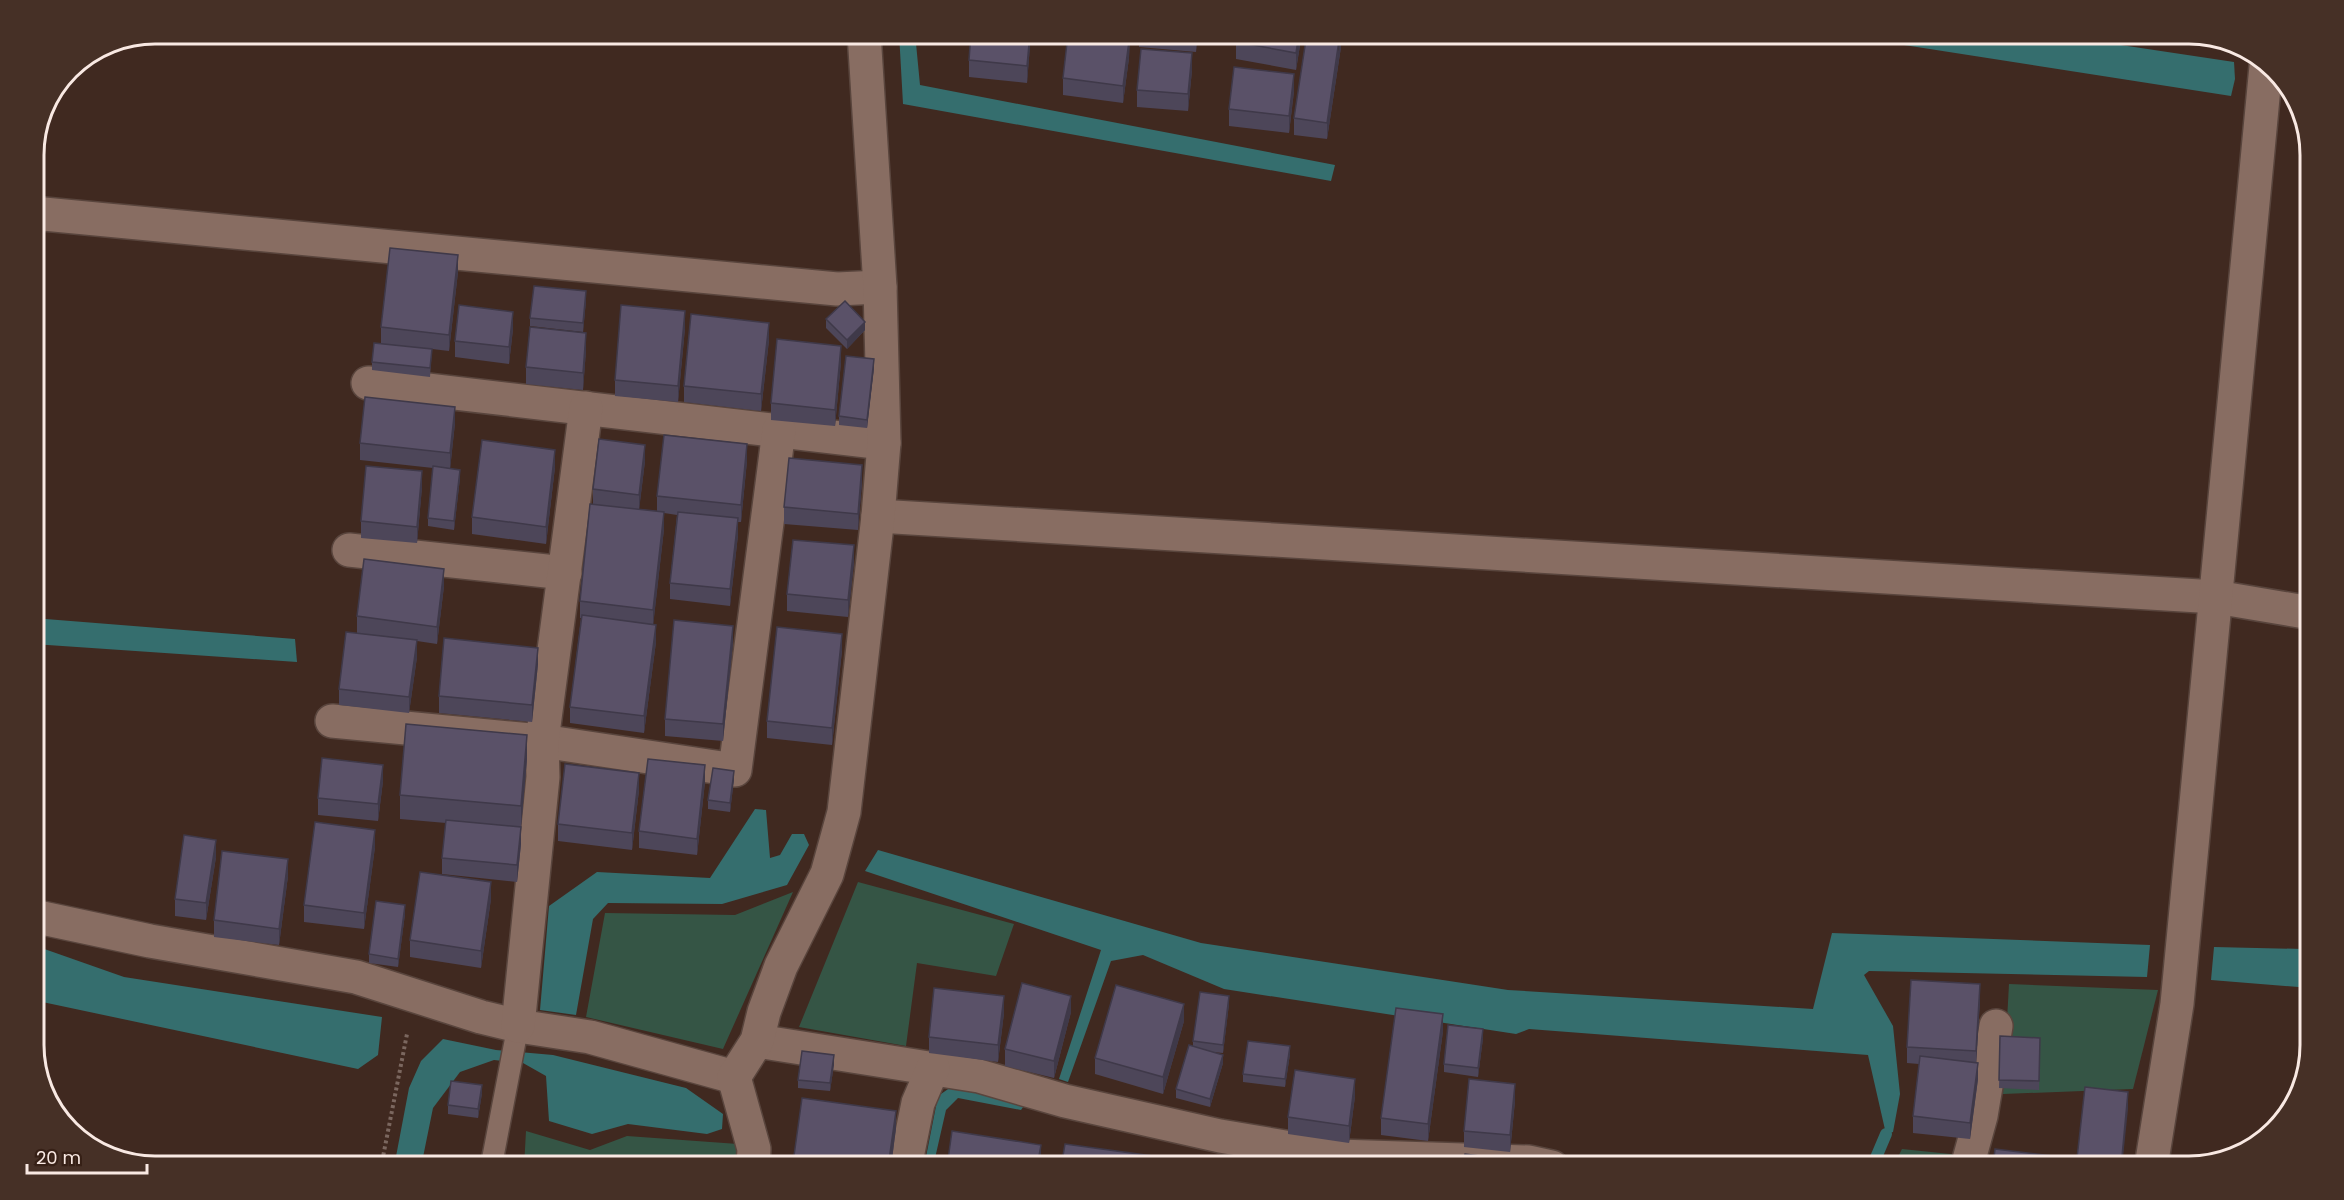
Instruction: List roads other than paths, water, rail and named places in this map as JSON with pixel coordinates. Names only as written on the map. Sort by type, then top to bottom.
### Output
[{"type":"street","points":[[754,1156],[754,1149],[734,1077],[757,1041],[764,1012],[781,966],[826,874],[844,812],[878,516],[884,443],[880,287],[865,44]]},
{"type":"street","points":[[2153,1156],[2177,1004],[2265,73]]},
{"type":"street","points":[[44,214],[837,289],[880,287]]},
{"type":"street","points":[[368,383],[884,443]]},
{"type":"street","points":[[518,1026],[543,777],[542,741],[586,408]]},
{"type":"street","points":[[332,721],[542,741],[735,771],[779,430]]},
{"type":"street","points":[[878,516],[2216,597],[2300,611]]},
{"type":"street","points":[[349,549],[565,573]]},
{"type":"street","points":[[44,918],[150,941],[356,977],[480,1017],[518,1026],[590,1037],[734,1077]]},
{"type":"street","points":[[1970,1156],[1981,1116],[1996,1026]]},
{"type":"street","points":[[757,1041],[980,1076],[1065,1101],[1220,1136],[1328,1154],[1378,1156]]},
{"type":"street","points":[[907,1156],[918,1103],[933,1068]]},
{"type":"lane","points":[[493,1156],[518,1026]]},
{"type":"water","points":[[900,44],[916,44],[920,85],[1335,165],[1331,181],[903,104]]},
{"type":"water","points":[[1898,44],[2114,44],[2234,62],[2235,79],[2231,96]]},
{"type":"water","points":[[44,619],[295,639],[297,662],[44,645]]},
{"type":"water","points":[[755,809],[766,810],[770,858],[780,855],[792,834],[804,834],[809,845],[787,885],[722,904],[608,903],[593,919],[576,1015],[540,1010],[549,906],[597,872],[710,878]]},
{"type":"water","points":[[878,850],[1201,943],[1508,990],[1813,1009],[1832,933],[2150,945],[2147,977],[1869,971],[1864,975],[1893,1026],[1900,1094],[1893,1132],[1886,1134],[1868,1055],[1529,1029],[1516,1034],[1224,989],[1143,955],[1111,961],[1068,1082],[1059,1079],[1101,950],[865,871]]},
{"type":"water","points":[[2214,947],[2300,949],[2300,987],[2211,980]]},
{"type":"water","points":[[44,949],[124,977],[382,1017],[378,1055],[358,1069],[44,1002]]},
{"type":"water","points":[[443,1039],[496,1050],[553,1055],[686,1088],[723,1114],[722,1129],[707,1134],[628,1124],[592,1134],[549,1121],[546,1076],[523,1063],[494,1060],[460,1072],[433,1108],[423,1156],[396,1156],[409,1088],[421,1061]]},
{"type":"water","points":[[957,1083],[1026,1103],[1021,1110],[958,1098],[946,1110],[936,1156],[926,1156],[938,1096]]},
{"type":"waterway","points":[[1877,1156],[1886,1134]]}]
